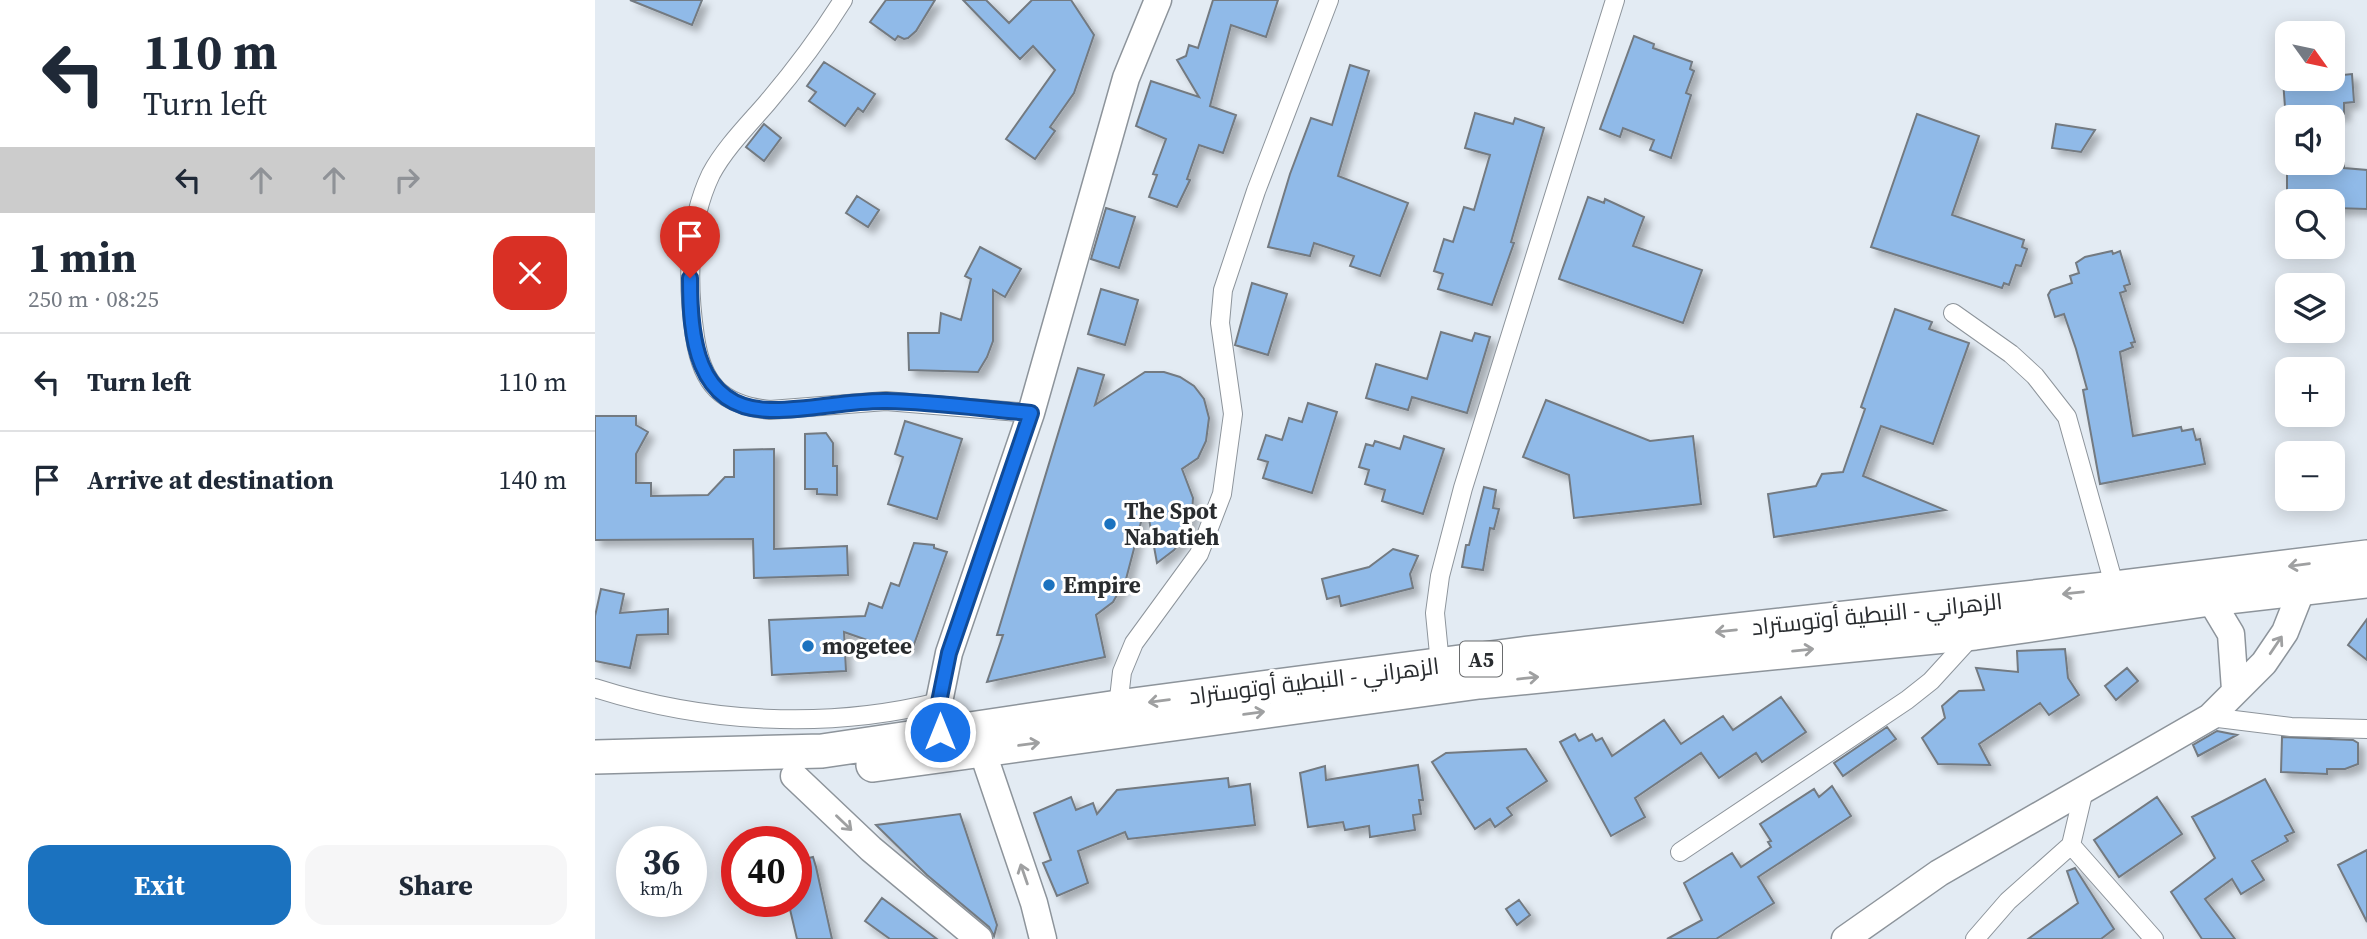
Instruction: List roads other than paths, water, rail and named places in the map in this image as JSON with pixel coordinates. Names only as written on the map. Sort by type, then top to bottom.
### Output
[{"type":"highway","name":"الزهراني - النبطية أوتوستراد","points":[[595,758],[822,751],[940,717],[1118,707],[1440,664],[2367,557]]},
{"type":"highway","name":"الزهراني - النبطية أوتوستراد","points":[[595,779],[795,776],[1479,682],[1975,633],[2210,599],[2367,581]]},
{"type":"street","points":[[843,0],[801,62],[738,137],[712,174],[690,251],[690,304],[697,355],[704,374],[723,396],[761,409],[886,401],[1031,413]]},
{"type":"street","points":[[595,688],[636,701],[745,719],[833,719],[900,712],[940,717],[949,653],[1031,413],[1126,78],[1158,0]]},
{"type":"street","points":[[1118,707],[1122,672],[1134,643],[1199,554],[1215,516],[1229,456],[1233,415],[1220,323],[1223,290],[1256,191],[1329,0]]},
{"type":"street","points":[[1440,664],[1435,613],[1440,576],[1463,488],[1615,0]]},
{"type":"street","points":[[1953,313],[2011,354],[2035,376],[2067,416],[2115,588]]},
{"type":"street","points":[[1845,939],[1939,873],[2210,717],[2264,663],[2285,632],[2302,589]]},
{"type":"street","points":[[2210,599],[2231,634],[2235,690]]},
{"type":"street","points":[[1680,852],[1907,700],[1931,681],[1975,633]]},
{"type":"street","points":[[2210,717],[2291,727],[2367,729]]},
{"type":"street","points":[[982,750],[1034,903],[1043,939]]},
{"type":"street","points":[[795,776],[871,849],[979,939]]},
{"type":"street","points":[[1975,939],[2008,901],[2071,845],[2084,790]]},
{"type":"street","points":[[2071,845],[2147,937]]},
{"type":"place","name":"The Spot Nabatieh","points":[[1110,524]]},
{"type":"place","name":"Empire","points":[[1049,585]]},
{"type":"place","name":"mogetee","points":[[808,646]]}]
